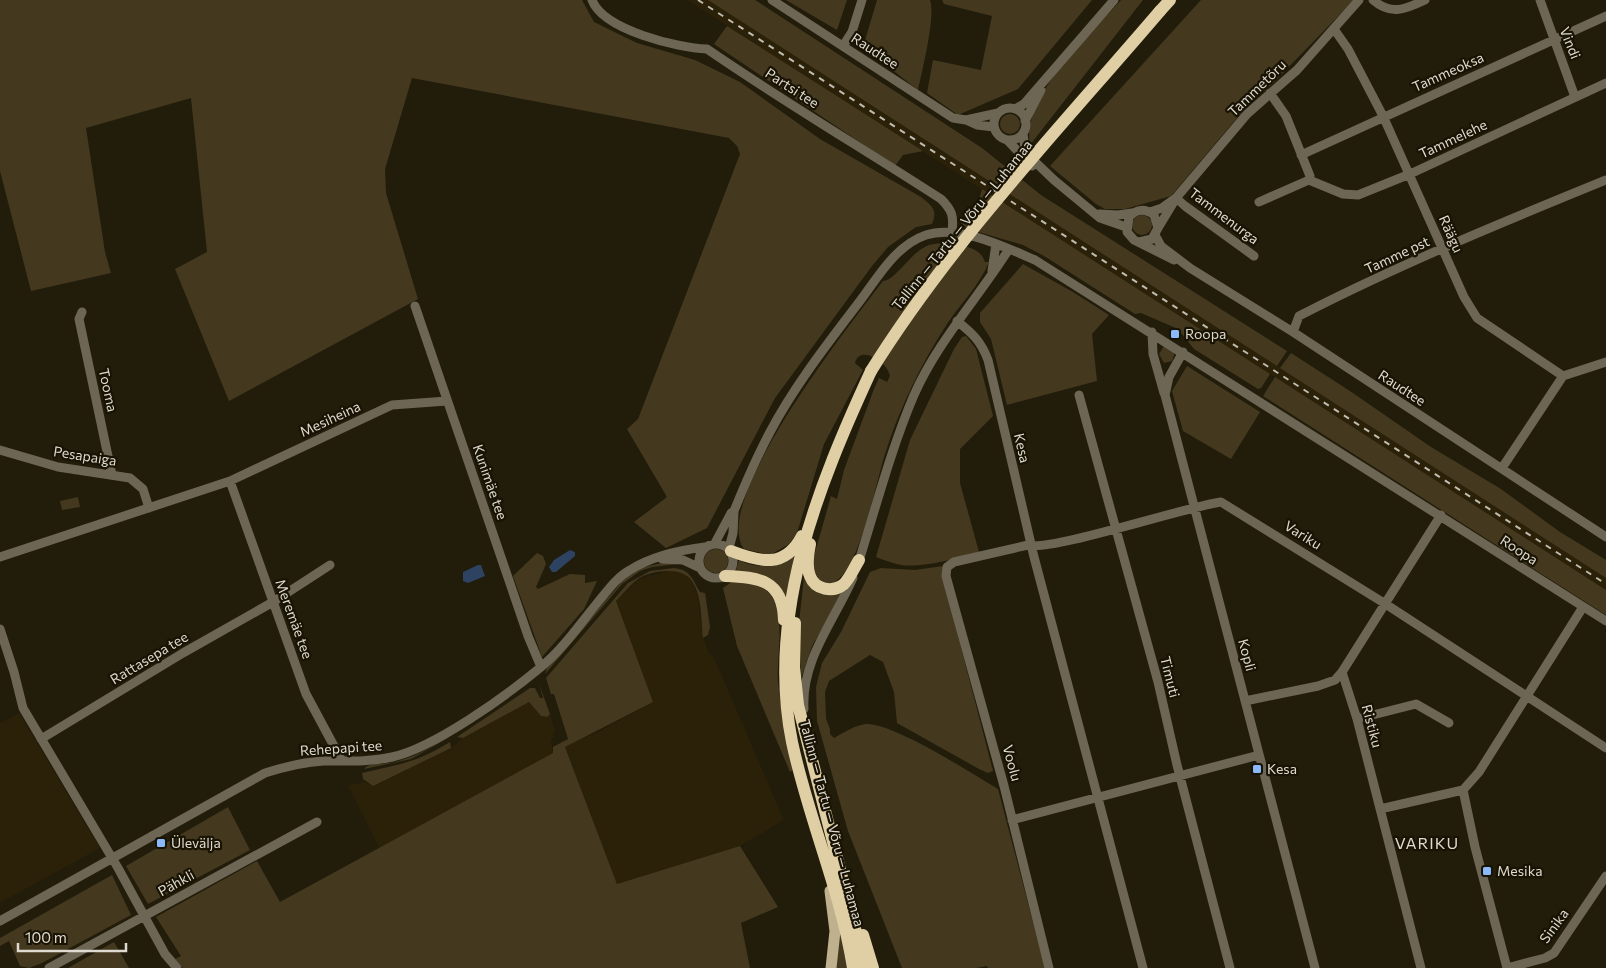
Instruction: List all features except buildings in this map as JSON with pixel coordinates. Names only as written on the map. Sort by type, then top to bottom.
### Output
[{"type":"highway","name":"Tallinn — Tartu — Võru — Luhamaa","points":[[853,968],[844,922],[816,831],[792,742],[785,686],[784,655],[796,573],[833,458],[871,372],[924,291],[991,208],[1170,0]]},
{"type":"highway","name":"Tallinn — Tartu — Võru — Luhamaa","points":[[816,510],[800,576],[794,667],[798,705],[806,744],[843,882],[863,968]]},
{"type":"highway","points":[[816,510],[809,550],[808,569],[812,581],[824,588],[836,588],[847,580],[859,560]]},
{"type":"highway","points":[[730,550],[758,561],[773,561],[784,557],[796,548],[816,510]]},
{"type":"highway","points":[[725,576],[763,580],[773,587],[783,608],[784,655]]},
{"type":"highway","points":[[843,882],[874,968]]},
{"type":"main road","points":[[816,831],[832,901],[836,931],[831,968]]},
{"type":"street","name":"Partsi tee","points":[[592,0],[601,15],[613,23],[690,48],[707,49],[807,115],[920,185],[941,199],[949,207],[954,217],[952,231]]},
{"type":"street","name":"Raudtee","points":[[772,0],[953,118],[994,128],[999,136],[1008,140],[1026,161],[1046,177],[1054,180]]},
{"type":"street","points":[[844,46],[852,32],[862,0]]},
{"type":"street","points":[[966,120],[998,113],[1006,109],[1015,109],[1024,104],[1114,0]]},
{"type":"street","name":"Tammetõru","points":[[1156,232],[1176,198],[1246,116],[1297,70],[1359,0]]},
{"type":"street","points":[[1373,0],[1384,8],[1396,11],[1425,0]]},
{"type":"street","name":"Vindi","points":[[1540,0],[1575,97]]},
{"type":"street","name":"Tammeoksa","points":[[1301,155],[1606,16]]},
{"type":"street","name":"Räägu","points":[[1334,28],[1348,49],[1383,116],[1464,297],[1477,318],[1563,376]]},
{"type":"street","points":[[1008,140],[1014,140],[1022,134],[1026,121],[1051,73]]},
{"type":"street","name":"Tammelehe","points":[[1309,180],[1343,194],[1353,196],[1410,174],[1606,83]]},
{"type":"street","points":[[1259,202],[1309,180],[1310,176],[1286,116],[1270,93]]},
{"type":"street","points":[[1015,109],[1022,114],[1026,121]]},
{"type":"street","points":[[994,128],[998,113]]},
{"type":"street","name":"Raudtee","points":[[1022,134],[1024,148],[1030,157],[1054,180],[1100,218],[1126,227],[1130,236],[1139,242],[1182,263]]},
{"type":"street","name":"Tamme pst","points":[[1293,332],[1299,316],[1442,249],[1606,180]]},
{"type":"street","name":"Tammetõru","points":[[1150,212],[1162,208],[1176,198]]},
{"type":"street","name":"Tammenurga","points":[[1176,198],[1184,206],[1254,256]]},
{"type":"street","points":[[1096,214],[1118,216],[1141,210],[1150,212]]},
{"type":"street","name":"Raudtee","points":[[1150,212],[1156,219],[1156,232],[1161,246],[1182,263],[1293,332],[1325,356],[1502,468],[1606,537]]},
{"type":"street","points":[[1126,227],[1132,213]]},
{"type":"street","name":"Roopa","points":[[952,231],[996,244],[1035,260],[1441,514],[1606,621]]},
{"type":"street","points":[[734,511],[730,550],[734,562],[725,576],[709,577],[700,568],[699,556],[706,547],[715,543],[734,511],[770,431],[794,392],[896,254],[914,240],[927,234],[952,231]]},
{"type":"street","points":[[1139,242],[1148,241],[1156,232]]},
{"type":"street","points":[[992,271],[996,244]]},
{"type":"street","points":[[806,744],[804,696],[808,668],[848,590],[893,452],[915,394],[957,321],[1009,249]]},
{"type":"street","name":"Kunimäe tee","points":[[415,306],[528,636],[542,667]]},
{"type":"street","name":"Tooma","points":[[82,312],[79,320],[112,475]]},
{"type":"street","name":"Kesa","points":[[957,321],[976,336],[983,345],[988,360],[1031,546],[1143,968]]},
{"type":"street","name":"Kopli","points":[[1152,332],[1153,354],[1314,968]]},
{"type":"street","points":[[1165,395],[1167,382],[1183,352]]},
{"type":"street","points":[[1153,354],[1158,364],[1163,366],[1177,364]]},
{"type":"street","points":[[1502,468],[1563,376],[1606,362]]},
{"type":"street","name":"Timuti","points":[[1079,395],[1158,682],[1230,968]]},
{"type":"street","name":"Mesiheina","points":[[230,481],[392,405],[447,401]]},
{"type":"street","name":"Pesapaiga","points":[[0,450],[58,467],[130,478],[143,490],[150,508]]},
{"type":"street","points":[[0,557],[230,481]]},
{"type":"street","name":"Meremäe tee","points":[[230,481],[306,694],[342,761]]},
{"type":"street","name":"Variku","points":[[947,567],[969,558],[1116,529],[1194,507],[1221,502],[1384,603],[1606,748]]},
{"type":"street","points":[[1245,702],[1318,686],[1336,680],[1441,514]]},
{"type":"street","points":[[715,543],[730,550]]},
{"type":"street","name":"Rehepapi tee","points":[[0,921],[265,774],[292,765],[393,757],[422,746],[470,718],[542,667],[616,581],[629,570],[660,556],[706,547]]},
{"type":"street","name":"Rehepapi tee","points":[[652,559],[683,560],[700,568]]},
{"type":"street","name":"Rattasepa tee","points":[[41,739],[183,653],[273,602],[330,565]]},
{"type":"street","name":"Voolu","points":[[947,567],[946,576],[1012,820],[1049,968]]},
{"type":"street","points":[[1380,809],[1464,790],[1479,772],[1583,606]]},
{"type":"street","points":[[0,629],[23,708],[112,858],[165,954],[177,968]]},
{"type":"street","name":"Ristiku","points":[[1342,672],[1357,719],[1421,968]]},
{"type":"street","points":[[1357,719],[1416,704],[1449,723]]},
{"type":"street","points":[[1012,820],[1259,755]]},
{"type":"street","points":[[1464,790],[1475,847],[1507,968]]},
{"type":"street","name":"Pähkli","points":[[49,968],[316,822]]},
{"type":"street","name":"Sinika","points":[[1507,968],[1545,958],[1554,953],[1606,876]]},
{"type":"shaded area","points":[[0,0],[582,0],[594,22],[637,43],[695,60],[740,82],[820,139],[921,197],[933,209],[934,219],[932,224],[916,227],[888,247],[775,398],[707,528],[666,548],[634,522],[667,497],[627,429],[638,419],[740,154],[737,146],[729,138],[412,78],[385,169],[386,193],[418,299],[229,401],[175,269],[207,252],[191,98],[86,128],[105,252],[111,273],[31,291],[0,171]]},
{"type":"shaded area","points":[[687,0],[708,0],[968,166],[1606,578],[1606,590]]},
{"type":"shaded area","points":[[708,0],[755,0],[982,148],[1041,195],[1287,351],[1277,366]]},
{"type":"shaded area","points":[[786,0],[847,0],[837,30]]},
{"type":"shaded area","points":[[877,0],[930,0],[930,30],[918,90],[863,47]]},
{"type":"shaded area","points":[[942,0],[1092,0],[1018,89],[958,115],[927,93],[933,60],[981,70],[992,16],[944,4]]},
{"type":"shaded area","points":[[1121,0],[1143,0],[1030,145],[1030,126],[1036,107],[1047,87],[1060,67],[1076,48]]},
{"type":"shaded area","points":[[1201,0],[1354,0],[1242,112],[1171,196],[1125,209],[1105,209],[1096,204],[1050,166]]},
{"type":"shaded area","points":[[727,26],[923,151],[903,155],[895,166],[714,44]]},
{"type":"shaded area","points":[[1006,114],[1014,114],[1020,120],[1020,128],[1014,134],[1006,134],[1000,128],[1000,120]]},
{"type":"shaded area","points":[[982,189],[1270,374],[1261,388],[1258,389],[1194,349],[1178,329],[1141,313],[1135,314],[1044,256],[1023,245],[968,229],[961,223],[976,203]]},
{"type":"shaded area","points":[[1142,215],[1149,218],[1152,225],[1149,232],[1142,235],[1135,232],[1132,225],[1135,218]]},
{"type":"shaded area","points":[[950,243],[975,250],[983,257],[985,262],[989,262],[975,287],[937,339],[912,387],[891,437],[865,526],[850,565],[840,578],[830,584],[819,581],[813,566],[814,556],[831,496],[837,499],[844,470],[874,389],[879,378],[887,382],[890,376],[880,361],[868,355],[858,357],[855,363],[863,370],[824,444],[797,533],[789,544],[770,555],[744,549],[739,526],[747,493],[764,454],[816,371],[883,281],[892,277],[918,251],[926,246]]},
{"type":"shaded area","points":[[1023,264],[1109,315],[1092,334],[1097,381],[1007,405],[991,339],[980,322],[980,313]]},
{"type":"shaded area","points":[[966,336],[976,349],[993,416],[960,449],[960,483],[979,552],[941,562],[910,566],[896,564],[876,557],[910,440],[954,349],[962,337]]},
{"type":"shaded area","points":[[1164,346],[1175,352],[1172,361],[1164,363],[1159,354]]},
{"type":"shaded area","points":[[1291,353],[1431,447],[1501,489],[1560,532],[1606,560],[1606,578],[1280,368]]},
{"type":"shaded area","points":[[1187,366],[1260,412],[1231,459],[1183,431],[1172,391]]},
{"type":"shaded area","points":[[1275,377],[1606,590],[1606,615],[1263,396]]},
{"type":"shaded area","points":[[78,497],[80,507],[62,510],[60,501]]},
{"type":"shaded area","points":[[716,549],[721,550],[727,556],[727,566],[721,572],[716,573],[711,572],[705,566],[704,561],[705,556],[711,550]]},
{"type":"shaded area","points":[[537,553],[543,556],[546,564],[536,587],[538,589],[570,574],[585,575],[585,583],[597,581],[584,609],[542,657],[513,576]]},
{"type":"shaded area","points":[[796,554],[786,600],[736,571],[739,560],[761,566],[775,564]]},
{"type":"shaded area","points":[[666,562],[680,562],[679,564],[652,567],[640,571],[622,584],[545,674],[547,668],[625,578],[640,568]]},
{"type":"shaded area","points":[[943,566],[942,574],[993,771],[988,773],[979,769],[897,723],[894,692],[883,662],[870,655],[829,681],[825,692],[826,719],[830,734],[834,738],[866,724],[895,731],[952,761],[998,789],[1045,968],[988,968],[987,966],[976,968],[902,968],[848,831],[817,721],[816,687],[822,663],[841,632],[870,572],[881,568],[915,570]]},
{"type":"shaded area","points":[[674,568],[688,573],[700,592],[705,593],[710,627],[708,635],[703,638],[698,594],[692,581],[687,576],[674,571],[666,571],[651,573],[638,579],[616,601],[653,702],[565,747],[617,884],[740,846],[778,907],[741,923],[750,968],[183,968],[175,959],[181,956],[156,917],[257,861],[280,902],[553,753],[553,747],[568,739],[554,694],[551,694],[546,678],[628,583],[650,571]]},
{"type":"shaded area","points":[[668,571],[682,573],[692,580],[697,594],[703,637],[708,651],[715,660],[784,820],[740,846],[617,884],[565,746],[602,730],[653,702],[616,601],[639,579]]},
{"type":"shaded area","points":[[804,577],[843,592],[812,646],[801,678],[799,623]]},
{"type":"shaded area","points":[[733,581],[752,584],[766,590],[778,612],[778,683],[784,727],[793,770],[790,772],[737,646],[723,588]]},
{"type":"shaded area","points":[[539,684],[550,714],[547,717],[541,716],[529,702],[463,738],[457,737],[530,688],[535,688],[540,698],[543,698]]},
{"type":"shaded area","points":[[529,702],[541,716],[547,717],[550,714],[555,730],[551,741],[553,753],[380,849],[348,785],[365,782],[373,786],[451,748],[463,738]]},
{"type":"shaded area","points":[[19,713],[100,848],[0,903],[0,723]]},
{"type":"shaded area","points":[[448,738],[411,759],[364,769],[372,764],[390,763],[412,756]]},
{"type":"shaded area","points":[[450,742],[451,748],[373,786],[363,779],[362,773],[417,759]]},
{"type":"shaded area","points":[[228,807],[250,850],[148,904],[126,866]]},
{"type":"shaded area","points":[[112,875],[131,915],[42,963],[29,968],[20,966],[9,941],[0,946],[0,938]]},
{"type":"shaded area","points":[[840,929],[849,968],[836,968]]},
{"type":"shaded area","points":[[114,942],[129,968],[68,968]]},
{"type":"water","points":[[570,550],[575,552],[575,556],[556,572],[552,572],[549,567],[554,560]]},
{"type":"water","points":[[481,565],[485,576],[468,583],[463,581],[463,572]]},
{"type":"railway","points":[[698,0],[1606,584]]},
{"type":"place","name":"Roopa","points":[[1175,334]]},
{"type":"place","name":"Kesa","points":[[1257,769]]},
{"type":"place","name":"Ülevälja","points":[[161,843]]},
{"type":"place","name":"Mesika","points":[[1487,871]]},
{"type":"district","name":"VARIKU","points":[[1427,843]]}]
